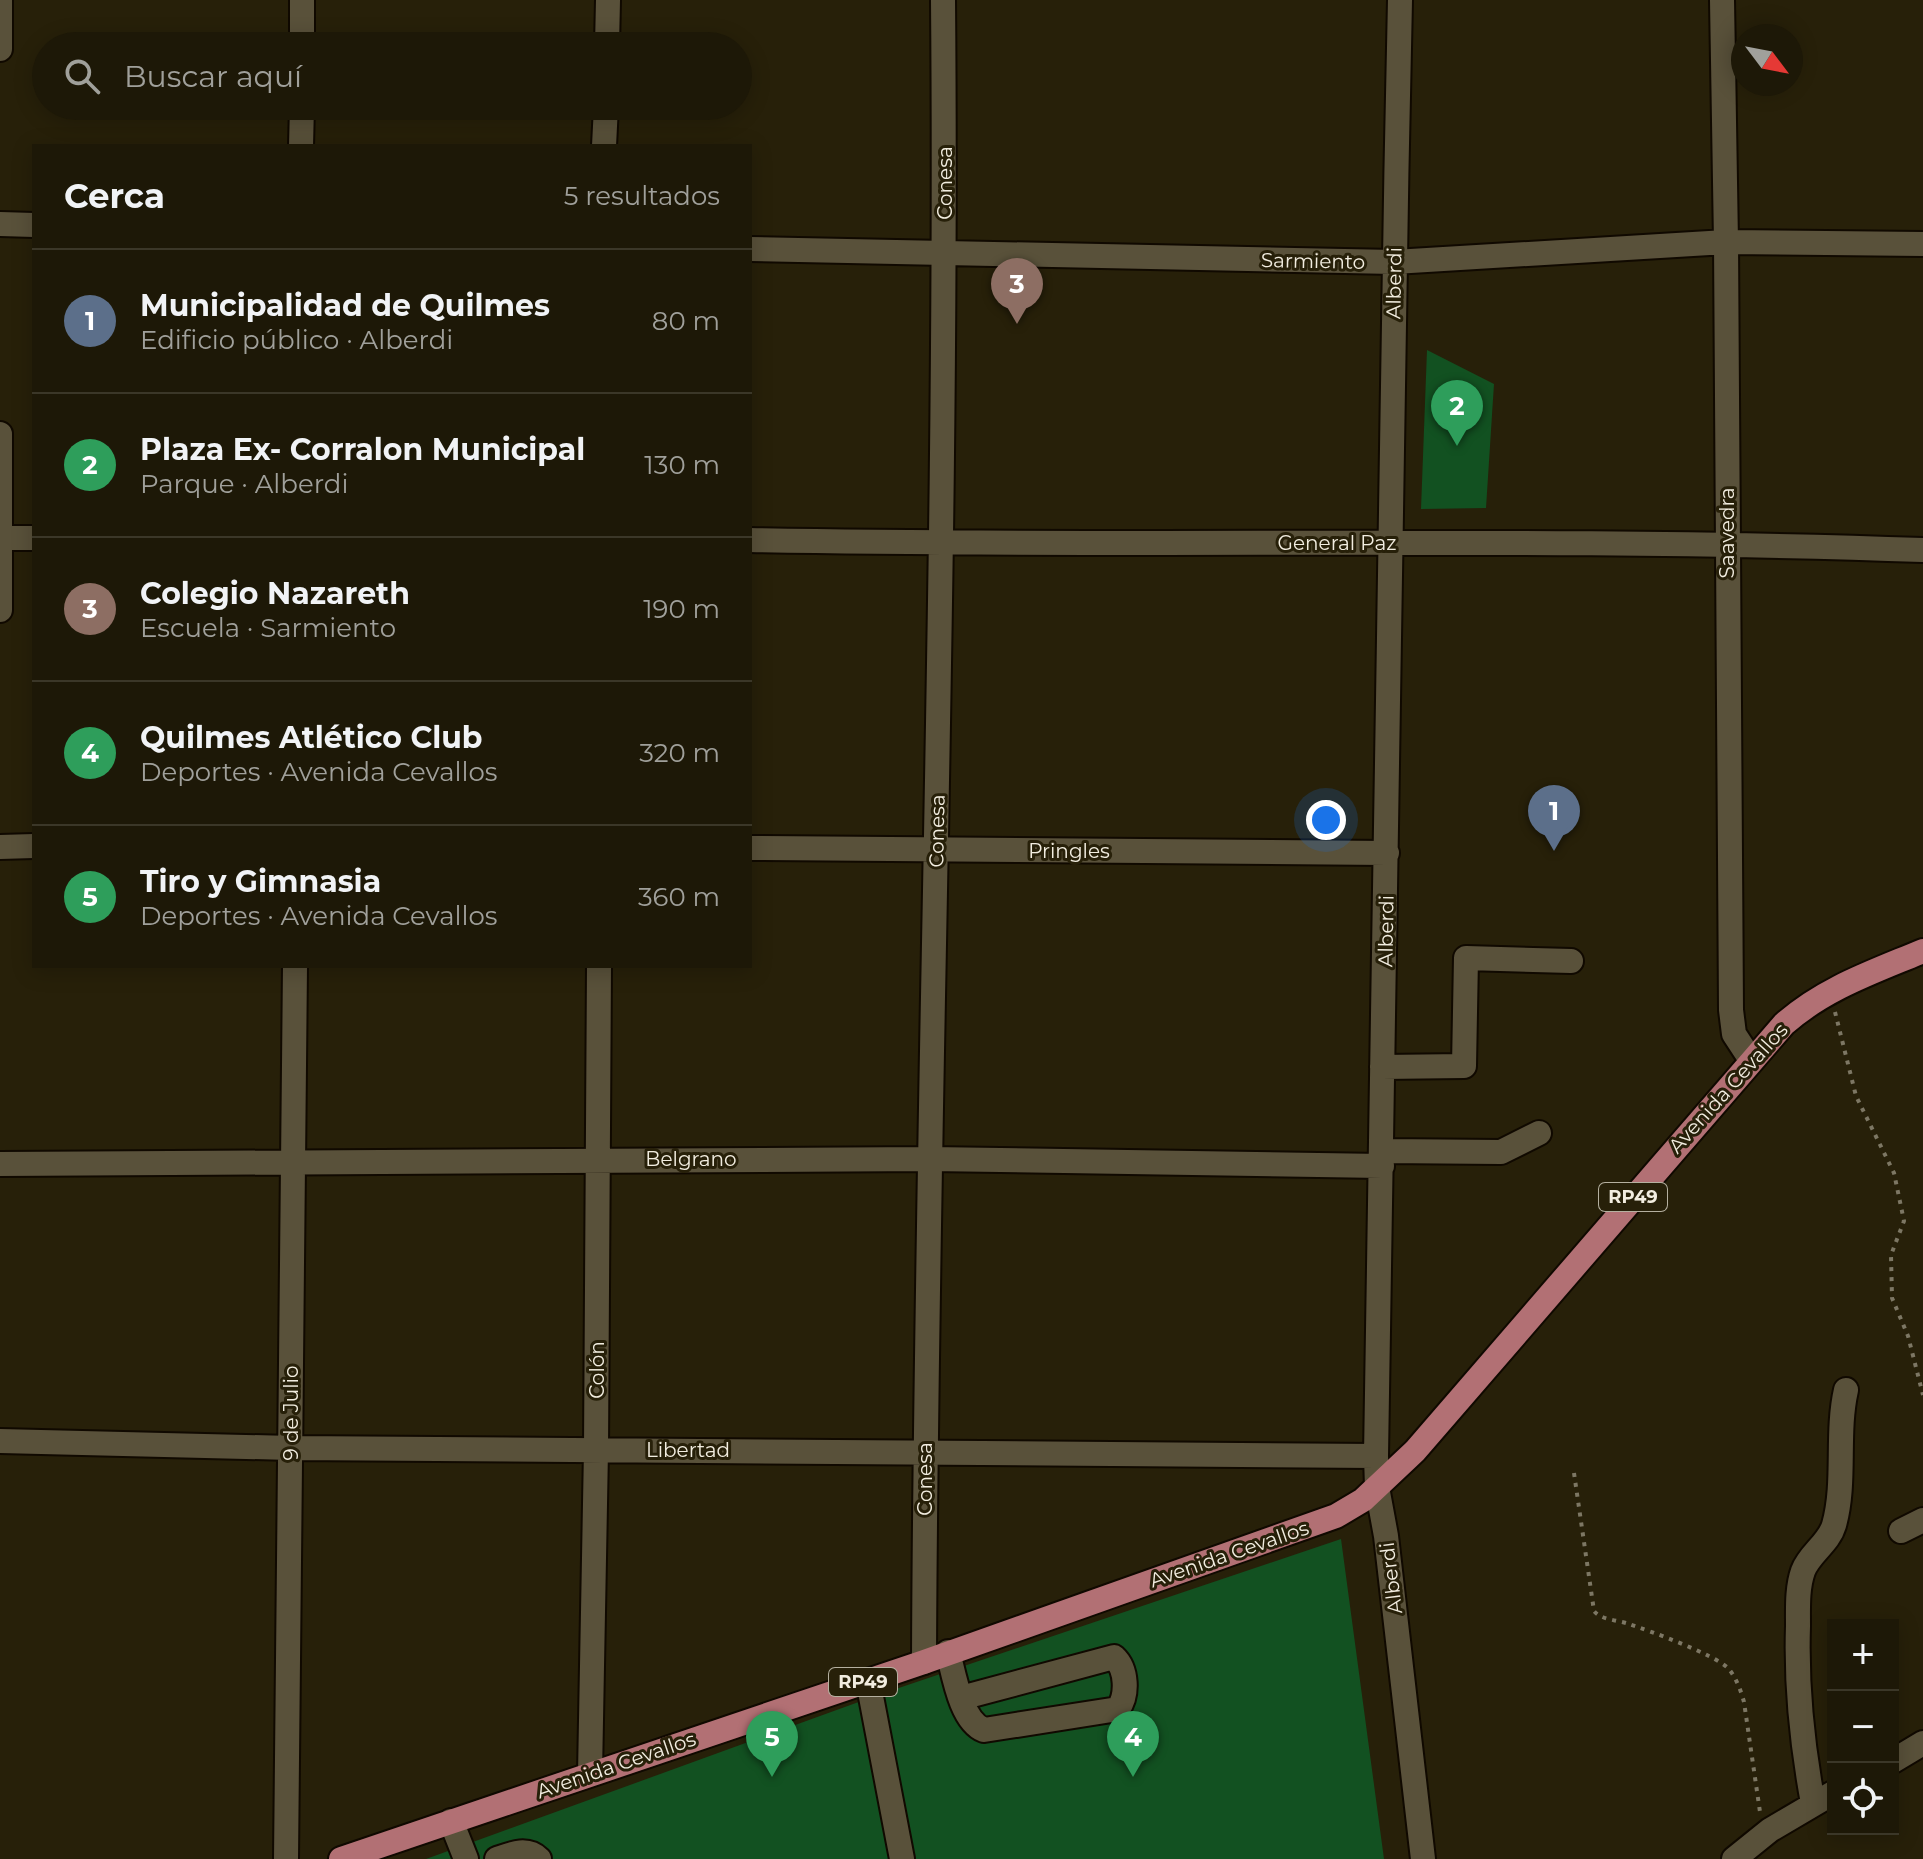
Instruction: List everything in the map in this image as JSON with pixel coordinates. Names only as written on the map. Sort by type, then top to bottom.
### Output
[{"type":"main road","name":"Avenida Cevallos","points":[[341,1859],[924,1662],[1351,1509],[1415,1451],[1784,1024],[1830,990],[1923,951]]},
{"type":"street","points":[[0,0],[0,49]]},
{"type":"street","points":[[302,0],[302,32]]},
{"type":"street","points":[[607,32],[608,0]]},
{"type":"street","name":"Conesa","points":[[924,1662],[942,544],[945,254],[943,0]]},
{"type":"street","name":"Alberdi","points":[[1400,0],[1388,543],[1387,853],[1376,1456],[1377,1487],[1386,1536],[1423,1859]]},
{"type":"street","name":"Saavedra","points":[[1722,0],[1731,1010],[1734,1034],[1751,1060]]},
{"type":"street","points":[[301,144],[302,120]]},
{"type":"street","points":[[604,144],[605,120]]},
{"type":"street","points":[[0,224],[32,225]]},
{"type":"street","name":"Sarmiento","points":[[752,249],[1394,262],[1726,242],[1923,244]]},
{"type":"street","points":[[0,434],[0,610]]},
{"type":"street","points":[[0,538],[32,538]]},
{"type":"street","name":"General Paz","points":[[752,540],[942,544],[1727,543],[1923,550]]},
{"type":"street","points":[[0,847],[32,846]]},
{"type":"street","name":"Pringles","points":[[752,848],[1387,853]]},
{"type":"street","points":[[1382,1067],[1464,1066],[1466,958],[1571,961]]},
{"type":"street","name":"9 de Julio","points":[[286,1859],[295,968]]},
{"type":"street","name":"Colón","points":[[590,1774],[599,968]]},
{"type":"street","name":"Belgrano","points":[[0,1164],[1382,1158],[1501,1152],[1539,1133]]},
{"type":"street","points":[[1734,1859],[1766,1833],[1823,1798],[1804,1754],[1797,1672],[1799,1589],[1806,1564],[1833,1525],[1846,1390]]},
{"type":"street","name":"Libertad","points":[[0,1441],[291,1448],[1376,1456]]},
{"type":"street","points":[[1901,1531],[1923,1520]]},
{"type":"street","points":[[948,1652],[961,1698],[972,1723],[984,1730],[1118,1709],[1125,1700],[1125,1693],[1121,1664],[1114,1657],[961,1698]]},
{"type":"street","points":[[868,1681],[902,1859]]},
{"type":"street","points":[[1899,1757],[1923,1743]]},
{"type":"street","points":[[451,1821],[466,1859]]},
{"type":"street","points":[[497,1859],[521,1852],[539,1859]]},
{"type":"path","points":[[1830,990],[1856,1096],[1894,1173],[1904,1221],[1891,1255],[1892,1298],[1908,1336],[1923,1395]]},
{"type":"path","points":[[1574,1473],[1594,1611],[1598,1617],[1633,1625],[1716,1660],[1729,1669],[1741,1691],[1761,1822],[1766,1833]]},
{"type":"green space","points":[[1427,350],[1494,384],[1486,508],[1421,509]]},
{"type":"green space","points":[[1341,1539],[1384,1859],[426,1859],[878,1695]]},
{"type":"place","name":"Colegio Nazareth","points":[[1017,324]]},
{"type":"place","name":"Plaza Ex- Corralon Municipal","points":[[1457,446]]},
{"type":"place","name":"Municipalidad de Quilmes","points":[[1554,851]]},
{"type":"place","name":"Tiro y Gimnasia","points":[[772,1777]]},
{"type":"place","name":"Quilmes Atlético Club","points":[[1133,1777]]}]
